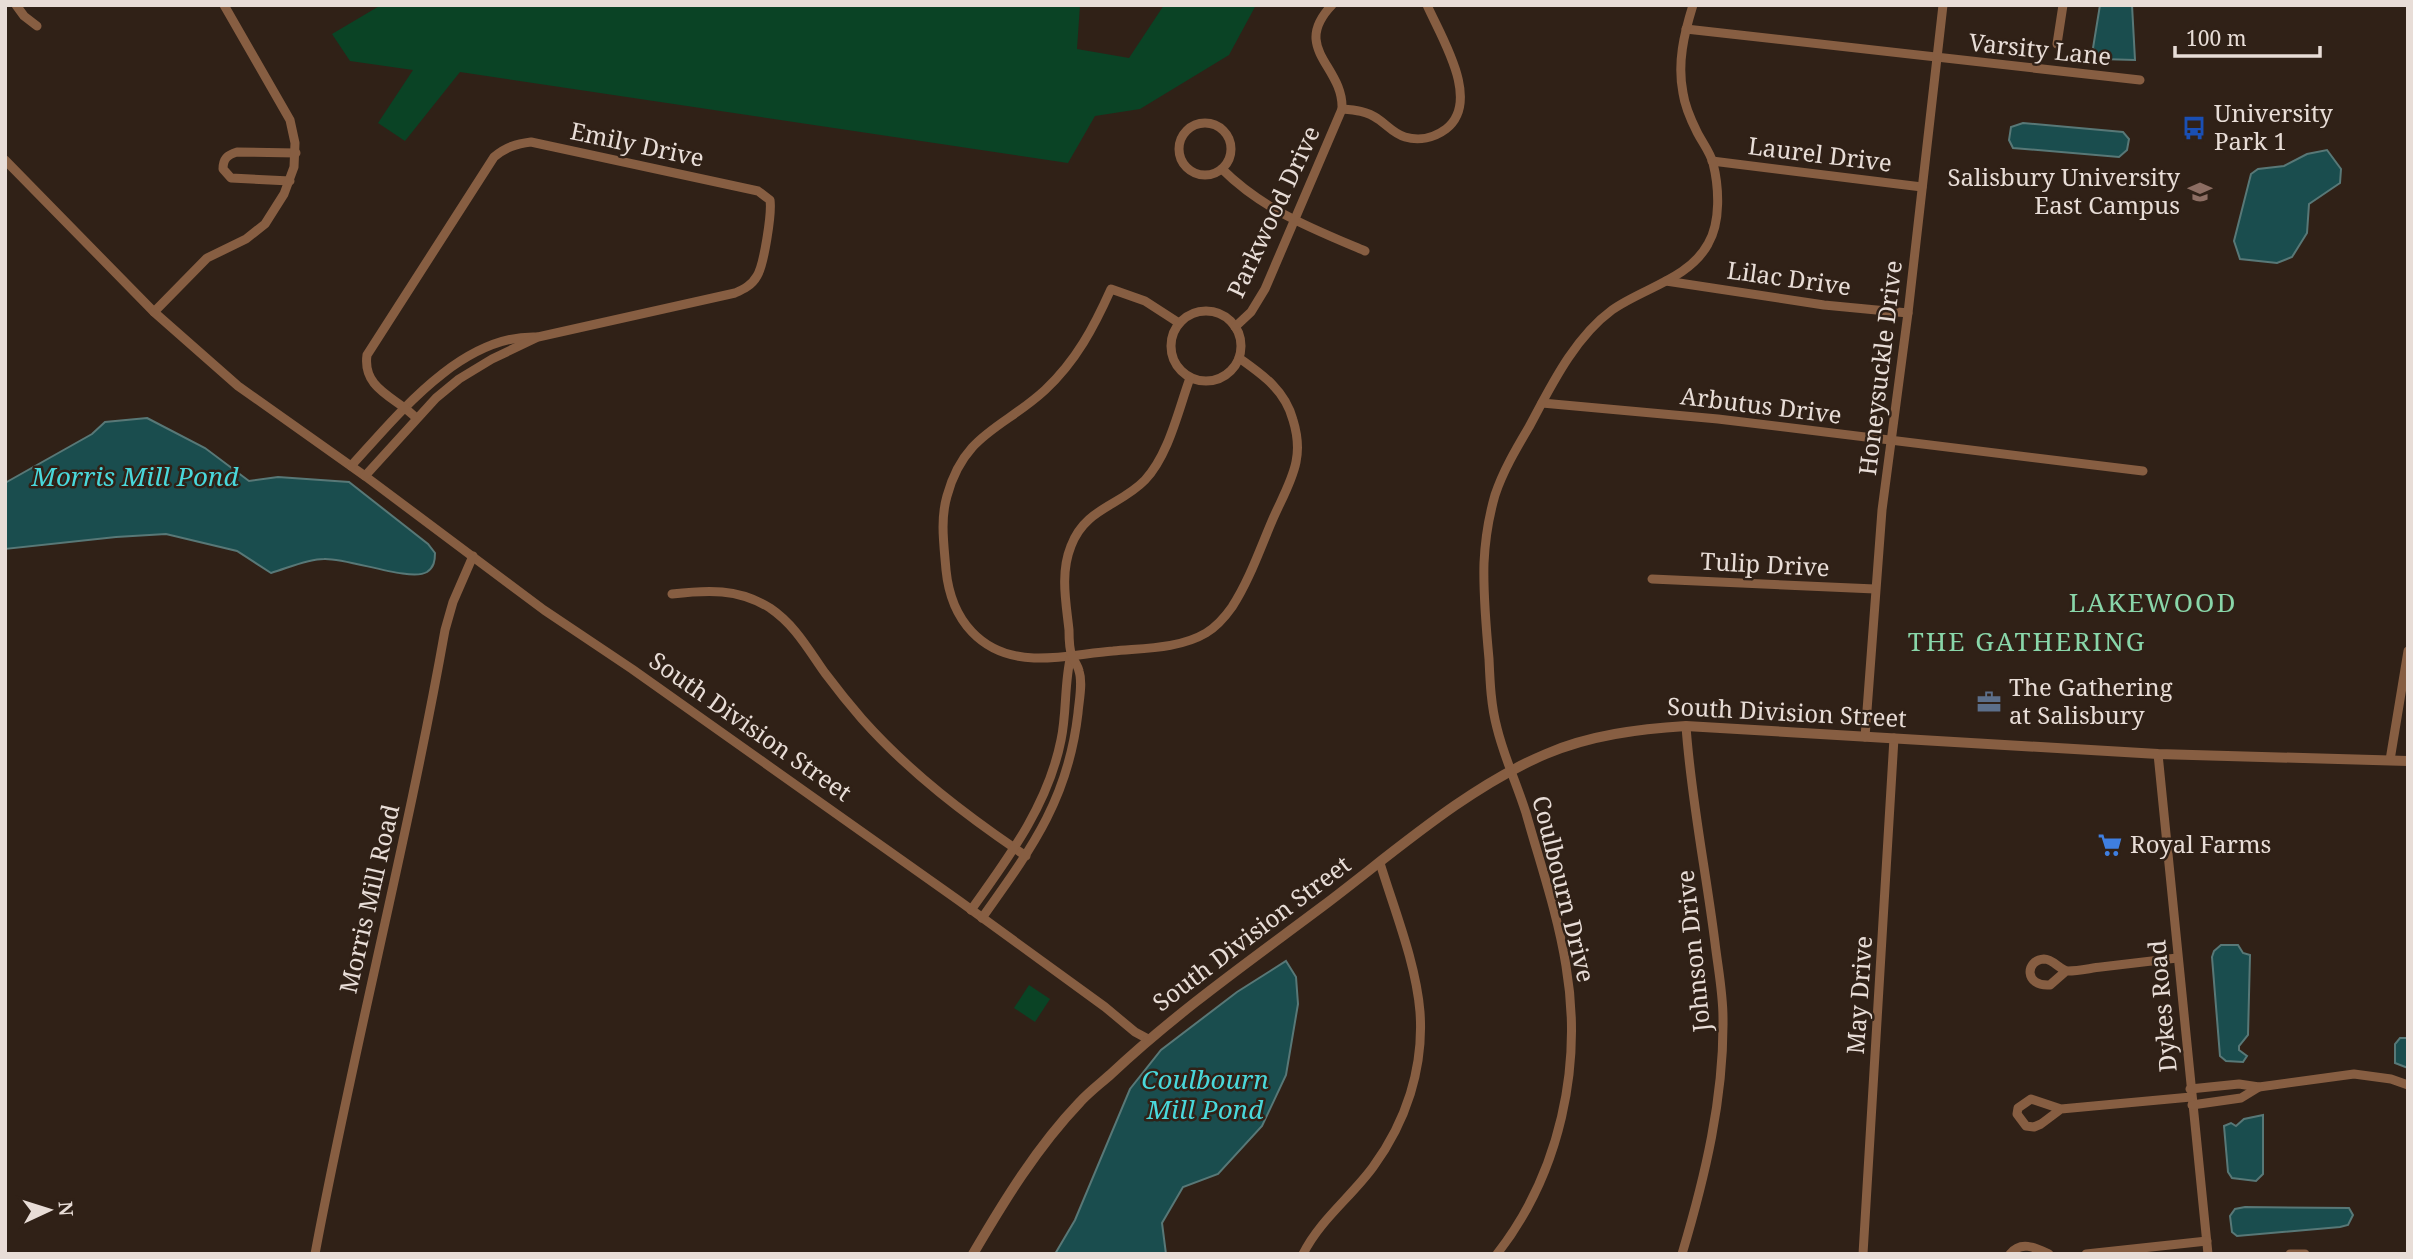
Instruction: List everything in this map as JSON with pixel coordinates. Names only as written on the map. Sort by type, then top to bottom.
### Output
[{"type":"street","points":[[16,5],[24,16],[37,26]]},
{"type":"street","points":[[154,312],[207,258],[257,232],[265,224],[290,181],[296,153],[290,120],[224,5]]},
{"type":"street","name":"Parkwood Drive","points":[[1235,327],[1251,312],[1261,296],[1342,109],[1343,100],[1337,80],[1323,62],[1317,44],[1320,22],[1332,5]]},
{"type":"street","name":"Parkwood Drive","points":[[1342,109],[1368,113],[1407,138],[1434,136],[1451,125],[1460,109],[1461,88],[1427,5]]},
{"type":"street","points":[[1693,5],[1681,61],[1682,91],[1695,129],[1712,161]]},
{"type":"street","name":"Honeysuckle Drive","points":[[1865,737],[1882,510],[1908,313],[1943,5]]},
{"type":"street","points":[[2057,44],[2063,5]]},
{"type":"street","name":"Varsity Lane","points":[[1686,29],[2140,80]]},
{"type":"street","points":[[1207,122],[1216,124],[1229,136],[1231,154],[1222,169],[1206,175],[1197,174],[1184,164],[1178,148],[1184,132],[1190,126],[1207,122]]},
{"type":"street","name":"Emily Drive","points":[[365,476],[416,418],[446,389],[466,374],[538,337],[735,293],[747,287],[759,274],[771,213],[770,200],[758,191],[531,142],[503,149],[494,157],[367,355],[366,368],[375,385],[416,418]]},
{"type":"street","points":[[290,181],[235,178],[227,175],[223,163],[230,154],[237,152],[296,153]]},
{"type":"street","name":"Laurel Drive","points":[[1712,161],[1922,187]]},
{"type":"street","name":"Coulbourn Drive","points":[[1497,1254],[1544,1175],[1561,1119],[1570,1064],[1571,1018],[1566,966],[1513,770],[1502,746],[1492,706],[1484,559],[1495,494],[1506,467],[1542,403],[1567,361],[1594,324],[1615,308],[1666,281],[1696,260],[1708,244],[1713,234],[1716,194],[1712,161]]},
{"type":"street","name":"South Division Street","points":[[6,162],[154,312],[238,386],[365,476],[544,610],[632,669],[1148,1039],[1456,806],[1513,770],[1548,753],[1595,738],[1658,727],[1686,726],[2158,754],[2408,761]]},
{"type":"street","points":[[1222,169],[1257,199],[1294,220],[1365,251]]},
{"type":"street","name":"Lilac Drive","points":[[1666,281],[1824,305],[1908,313]]},
{"type":"street","points":[[1179,323],[1145,301],[1111,289],[1089,336],[1068,366],[1032,401],[993,427],[972,448],[956,471],[943,513],[949,588],[964,624],[988,645],[1004,653],[1035,658],[1170,645],[1206,633],[1226,615],[1241,592],[1292,476],[1297,449],[1294,421],[1281,394],[1262,374],[1239,358]]},
{"type":"street","points":[[1209,311],[1228,319],[1235,327],[1241,347],[1239,358],[1224,376],[1213,381],[1202,381],[1181,372],[1171,353],[1170,341],[1179,323],[1188,315],[1209,311]]},
{"type":"street","name":"Emily Drive","points":[[351,467],[405,407],[431,383],[477,353],[518,336],[538,337]]},
{"type":"street","points":[[982,918],[1026,856],[1057,799],[1072,753],[1080,687],[1079,671],[1071,655],[1064,588],[1064,573],[1070,547],[1083,525],[1094,514],[1138,486],[1152,470],[1163,451],[1190,378]]},
{"type":"street","name":"Arbutus Drive","points":[[1542,403],[1718,419],[2143,471]]},
{"type":"street","name":"Morris Mill Road","points":[[315,1254],[365,1009],[410,813],[444,630],[473,556]]},
{"type":"street","name":"Tulip Drive","points":[[1652,579],[1875,589]]},
{"type":"street","points":[[672,594],[713,590],[736,593],[758,602],[782,617],[800,636],[844,698],[897,755],[948,800],[1026,856]]},
{"type":"street","points":[[2390,760],[2408,651]]},
{"type":"street","points":[[971,910],[1015,849],[1039,806],[1056,761],[1063,727],[1066,673],[1071,655]]},
{"type":"street","name":"Johnson Drive","points":[[1682,1254],[1709,1152],[1719,1096],[1723,1016],[1712,913],[1689,766],[1686,726]]},
{"type":"street","name":"May Drive","points":[[1863,1254],[1894,738]]},
{"type":"street","name":"Dykes Road","points":[[2158,754],[2208,1254]]},
{"type":"street","points":[[1303,1254],[1321,1226],[1383,1152],[1407,1108],[1417,1067],[1420,1010],[1405,946],[1380,863]]},
{"type":"street","points":[[2066,971],[2177,958]]},
{"type":"street","points":[[973,1254],[1054,1132],[1081,1101],[1148,1039]]},
{"type":"street","points":[[2191,1097],[2239,1084],[2259,1087],[2333,1075],[2354,1074],[2391,1079],[2408,1085]]},
{"type":"street","points":[[2062,1109],[2034,1127],[2026,1126],[2017,1114],[2018,1108],[2031,1099],[2062,1109],[2191,1097],[2241,1098],[2259,1087]]},
{"type":"street","points":[[2086,1254],[2207,1241]]},
{"type":"street","points":[[2010,1254],[2019,1247],[2026,1246],[2049,1254]]},
{"type":"street","points":[[2290,1254],[2305,1254]]},
{"type":"green space","points":[[381,5],[1080,5],[1077,49],[1129,58],[1164,5],[1256,5],[1229,55],[1140,109],[1095,116],[1068,163],[460,72],[405,141],[378,123],[413,70],[350,61],[332,34]]},
{"type":"green space","points":[[1029,985],[1050,999],[1035,1022],[1014,1008]]},
{"type":"water","points":[[2100,5],[2132,5],[2135,60],[2101,59],[2093,48]]},
{"type":"water","points":[[2023,123],[2123,132],[2129,139],[2127,150],[2119,157],[2013,148],[2009,140],[2011,127]]},
{"type":"water","points":[[2327,150],[2341,169],[2340,183],[2309,204],[2307,233],[2292,257],[2277,263],[2240,259],[2234,241],[2251,174],[2258,169],[2284,166],[2307,154]]},
{"type":"water","name":"Morris Mill Pond","points":[[147,418],[205,448],[249,481],[278,477],[349,482],[428,544],[435,553],[433,566],[427,572],[407,574],[318,559],[271,573],[237,551],[166,534],[5,549],[5,483],[92,434],[105,422]]},
{"type":"water","points":[[2221,945],[2238,945],[2243,953],[2250,955],[2248,1035],[2239,1046],[2239,1050],[2247,1056],[2243,1062],[2226,1061],[2220,1056],[2212,957]]},
{"type":"water","name":"Coulbourn Mill Pond","points":[[1286,961],[1296,977],[1298,1004],[1286,1075],[1262,1126],[1218,1174],[1183,1187],[1162,1223],[1166,1254],[1055,1254],[1075,1220],[1130,1089],[1161,1050],[1237,992]]},
{"type":"water","points":[[2400,1038],[2408,1038],[2408,1068],[2395,1063],[2395,1044]]},
{"type":"water","points":[[2263,1115],[2263,1174],[2256,1181],[2232,1178],[2228,1172],[2224,1126],[2231,1123],[2236,1126],[2244,1119]]},
{"type":"water","points":[[2349,1208],[2353,1215],[2348,1225],[2340,1227],[2237,1236],[2232,1232],[2230,1216],[2235,1209]]},
{"type":"place","name":"University Park 1","points":[[2194,128]]},
{"type":"place","name":"Salisbury University East Campus","points":[[2200,192]]},
{"type":"place","name":"The Gathering at Salisbury","points":[[1989,702]]},
{"type":"place","name":"Royal Farms","points":[[2110,845]]},
{"type":"district","name":"LAKEWOOD","points":[[2153,603]]},
{"type":"district","name":"THE GATHERING","points":[[2027,642]]}]
